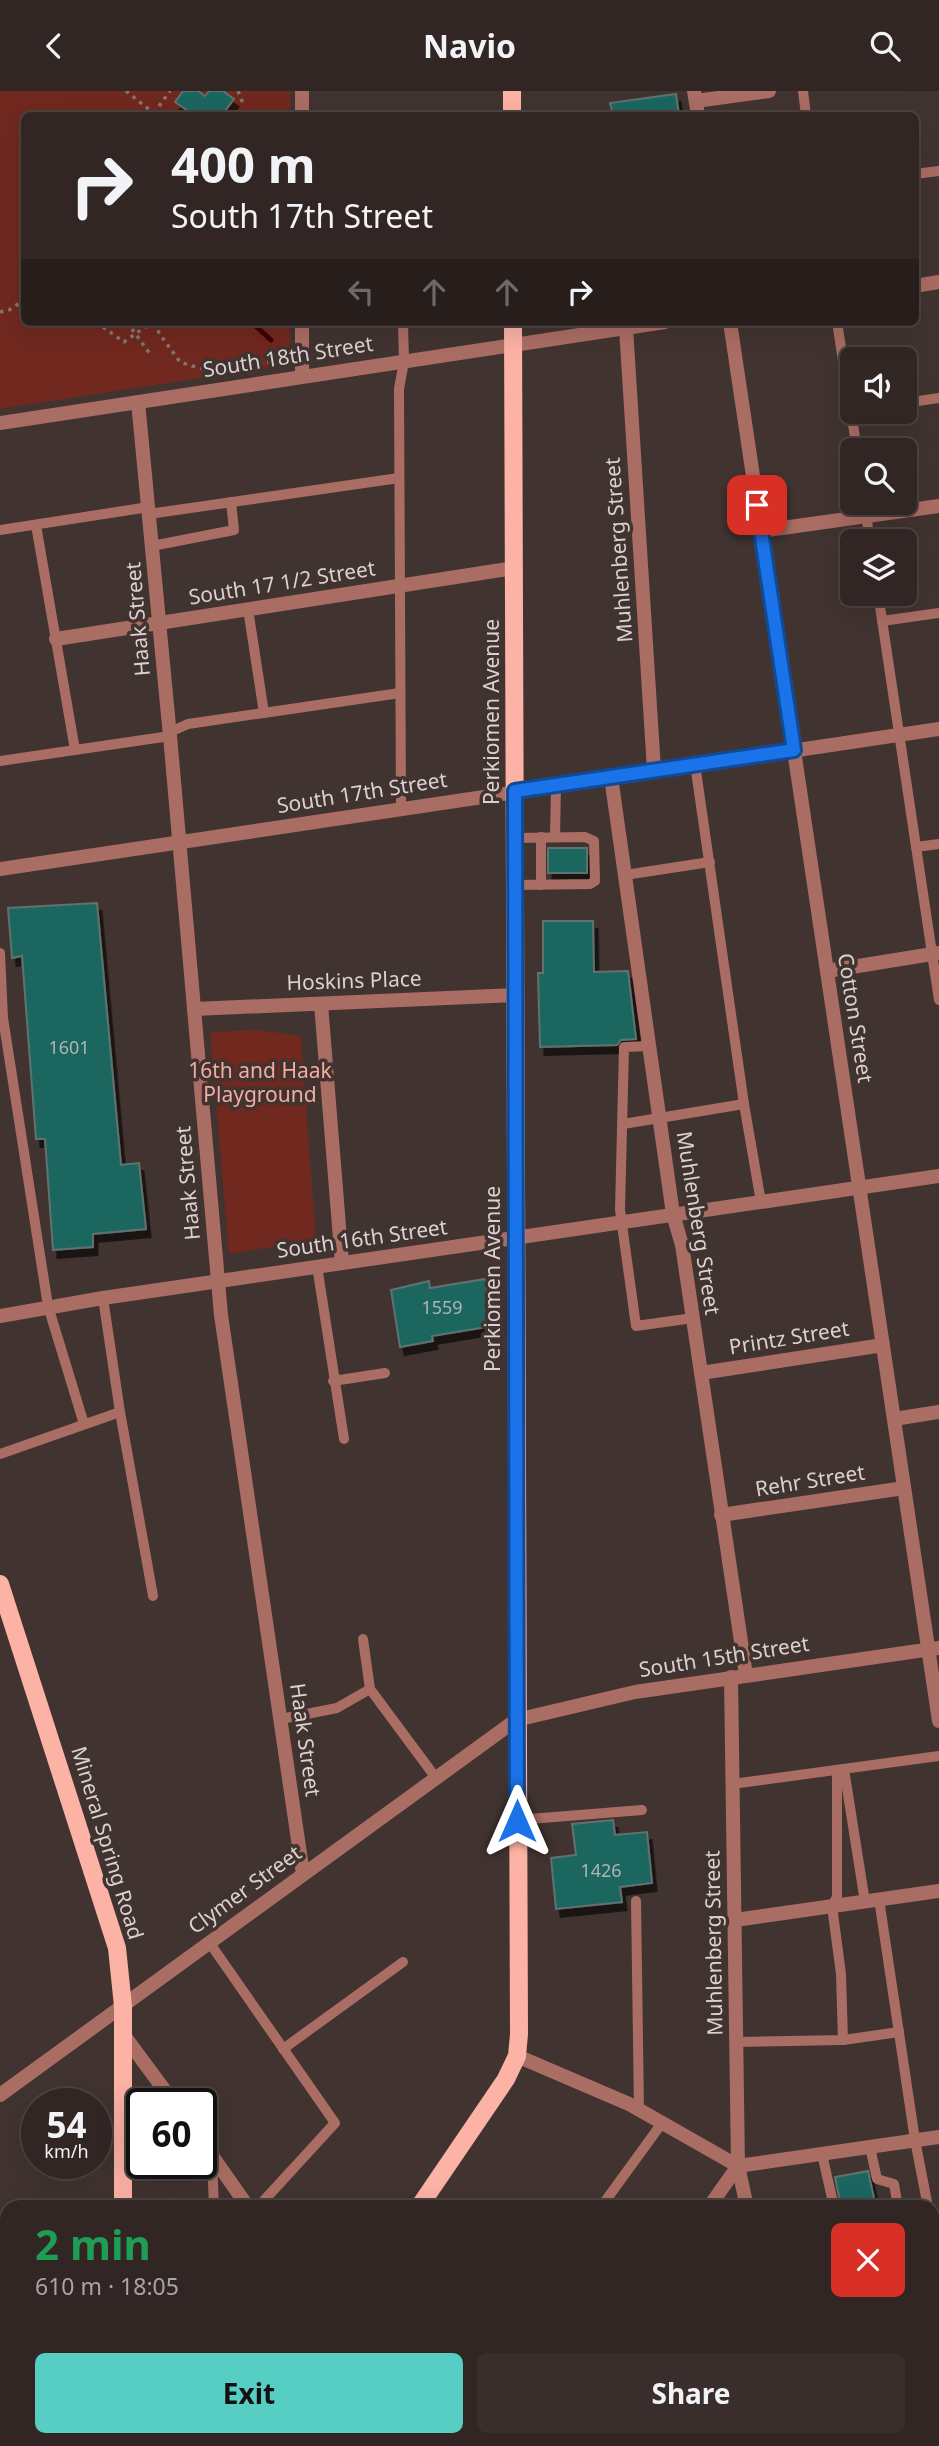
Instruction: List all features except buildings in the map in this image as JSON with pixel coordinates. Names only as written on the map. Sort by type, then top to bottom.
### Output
[{"type":"main road","points":[[512,91],[512,112]]},
{"type":"main road","name":"Perkiomen Avenue","points":[[424,2200],[506,2080],[517,2056],[519,2034],[513,326]]},
{"type":"main road","name":"Mineral Spring Road","points":[[0,1584],[117,1948],[123,2005],[123,2200]]},
{"type":"street","points":[[302,91],[302,112]]},
{"type":"street","points":[[696,103],[769,91]]},
{"type":"street","points":[[919,285],[939,282]]},
{"type":"street","points":[[302,326],[302,376]]},
{"type":"street","name":"South 18th Street","points":[[0,423],[639,326]]},
{"type":"street","name":"Cotton Street","points":[[731,326],[904,1487],[934,1648],[939,1721]]},
{"type":"street","name":"Muhlenberg Street","points":[[626,328],[654,770]]},
{"type":"street","name":"Haak Street","points":[[138,401],[170,734],[220,1315],[303,1874]]},
{"type":"street","points":[[917,507],[939,506]]},
{"type":"street","points":[[761,531],[840,514]]},
{"type":"street","name":"South 17 1/2 Street","points":[[56,639],[514,568]]},
{"type":"street","name":"South 17th Street","points":[[0,869],[939,729]]},
{"type":"street","name":"Muhlenberg Street","points":[[611,777],[673,1214],[682,1244],[701,1373],[721,1515],[738,1676],[732,1784],[738,2166],[745,2200]]},
{"type":"street","points":[[827,971],[936,953]]},
{"type":"street","name":"Hoskins Place","points":[[194,1009],[516,995]]},
{"type":"street","points":[[321,1004],[342,1263]]},
{"type":"street","name":"South 16th Street","points":[[0,1315],[939,1176]]},
{"type":"street","name":"Printz Street","points":[[701,1373],[883,1345]]},
{"type":"street","points":[[894,1419],[939,1412]]},
{"type":"street","name":"Rehr Street","points":[[721,1515],[904,1487]]},
{"type":"street","name":"South 15th Street","points":[[516,1720],[635,1692],[934,1648]]},
{"type":"street","name":"Clymer Street","points":[[0,2095],[516,1720]]},
{"type":"street","points":[[734,1920],[939,1891]]},
{"type":"street","points":[[123,2034],[163,2088]]},
{"type":"street","points":[[517,2056],[639,2110],[738,2166],[939,2137]]},
{"type":"street","points":[[217,2161],[243,2200]]},
{"type":"street","points":[[714,2200],[738,2166]]},
{"type":"lane","points":[[803,91],[806,112]]},
{"type":"lane","points":[[919,173],[939,170]]},
{"type":"lane","points":[[401,809],[399,389],[404,361],[403,326]]},
{"type":"lane","points":[[838,326],[841,347]]},
{"type":"lane","points":[[917,401],[939,398]]},
{"type":"lane","points":[[0,530],[399,478]]},
{"type":"lane","points":[[152,546],[234,530],[231,502]]},
{"type":"lane","points":[[36,525],[75,750]]},
{"type":"lane","points":[[880,606],[916,847],[936,953],[939,1000]]},
{"type":"lane","points":[[248,609],[264,713]]},
{"type":"lane","points":[[882,621],[939,613]]},
{"type":"lane","points":[[0,761],[170,734],[188,724],[400,693]]},
{"type":"lane","points":[[695,764],[744,1104],[761,1202]]},
{"type":"lane","points":[[555,837],[556,785]]},
{"type":"lane","points":[[541,837],[541,885]]},
{"type":"lane","points":[[515,838],[585,837],[594,841],[595,881],[590,884],[516,885]]},
{"type":"lane","points":[[916,847],[939,844]]},
{"type":"lane","points":[[625,875],[709,862]]},
{"type":"lane","points":[[0,953],[3,1018],[48,1306],[84,1424]]},
{"type":"lane","points":[[650,1046],[624,1047],[621,1222],[636,1326],[693,1318]]},
{"type":"lane","points":[[623,1124],[744,1104]]},
{"type":"lane","points":[[317,1266],[344,1439]]},
{"type":"lane","points":[[103,1298],[153,1596]]},
{"type":"lane","points":[[333,1381],[385,1373]]},
{"type":"lane","points":[[0,1454],[120,1412]]},
{"type":"lane","points":[[363,1639],[370,1689],[436,1778]]},
{"type":"lane","points":[[281,1719],[337,1708],[370,1689]]},
{"type":"lane","points":[[732,1784],[939,1756]]},
{"type":"lane","points":[[841,1769],[899,2032],[927,2200]]},
{"type":"lane","points":[[841,1769],[837,1897],[832,1906],[841,1974],[843,2040]]},
{"type":"lane","points":[[517,1821],[642,1810]]},
{"type":"lane","points":[[636,1901],[639,2110]]},
{"type":"lane","points":[[209,1942],[335,2123],[264,2200]]},
{"type":"lane","points":[[283,2049],[403,1962]]},
{"type":"lane","points":[[736,2042],[843,2040],[899,2032]]},
{"type":"lane","points":[[606,2200],[662,2123]]},
{"type":"lane","points":[[870,2147],[877,2179],[894,2184],[897,2200]]},
{"type":"lane","points":[[822,2154],[832,2200]]},
{"type":"lane","points":[[213,2179],[214,2200]]},
{"type":"path","points":[[126,91],[152,112]]},
{"type":"path","points":[[156,112],[170,91]]},
{"type":"path","points":[[238,91],[244,106]]},
{"type":"path","points":[[0,311],[9,310],[21,302]]},
{"type":"path","points":[[102,326],[124,342],[148,326]]},
{"type":"path","points":[[130,326],[150,354]]},
{"type":"path","points":[[157,326],[180,362],[211,370],[272,362],[285,358],[288,350]]},
{"type":"green space","points":[[0,91],[290,91],[290,112],[21,112],[21,326],[290,326],[290,359],[286,365],[0,409]]},
{"type":"green space","name":"16th and Haak Playground","points":[[258,1030],[301,1036],[316,1240],[229,1254],[210,1032]]},
{"type":"waterway","points":[[255,326],[271,340]]},
{"type":"route","points":[[517,1821],[515,791],[794,750],[757,505]]}]
